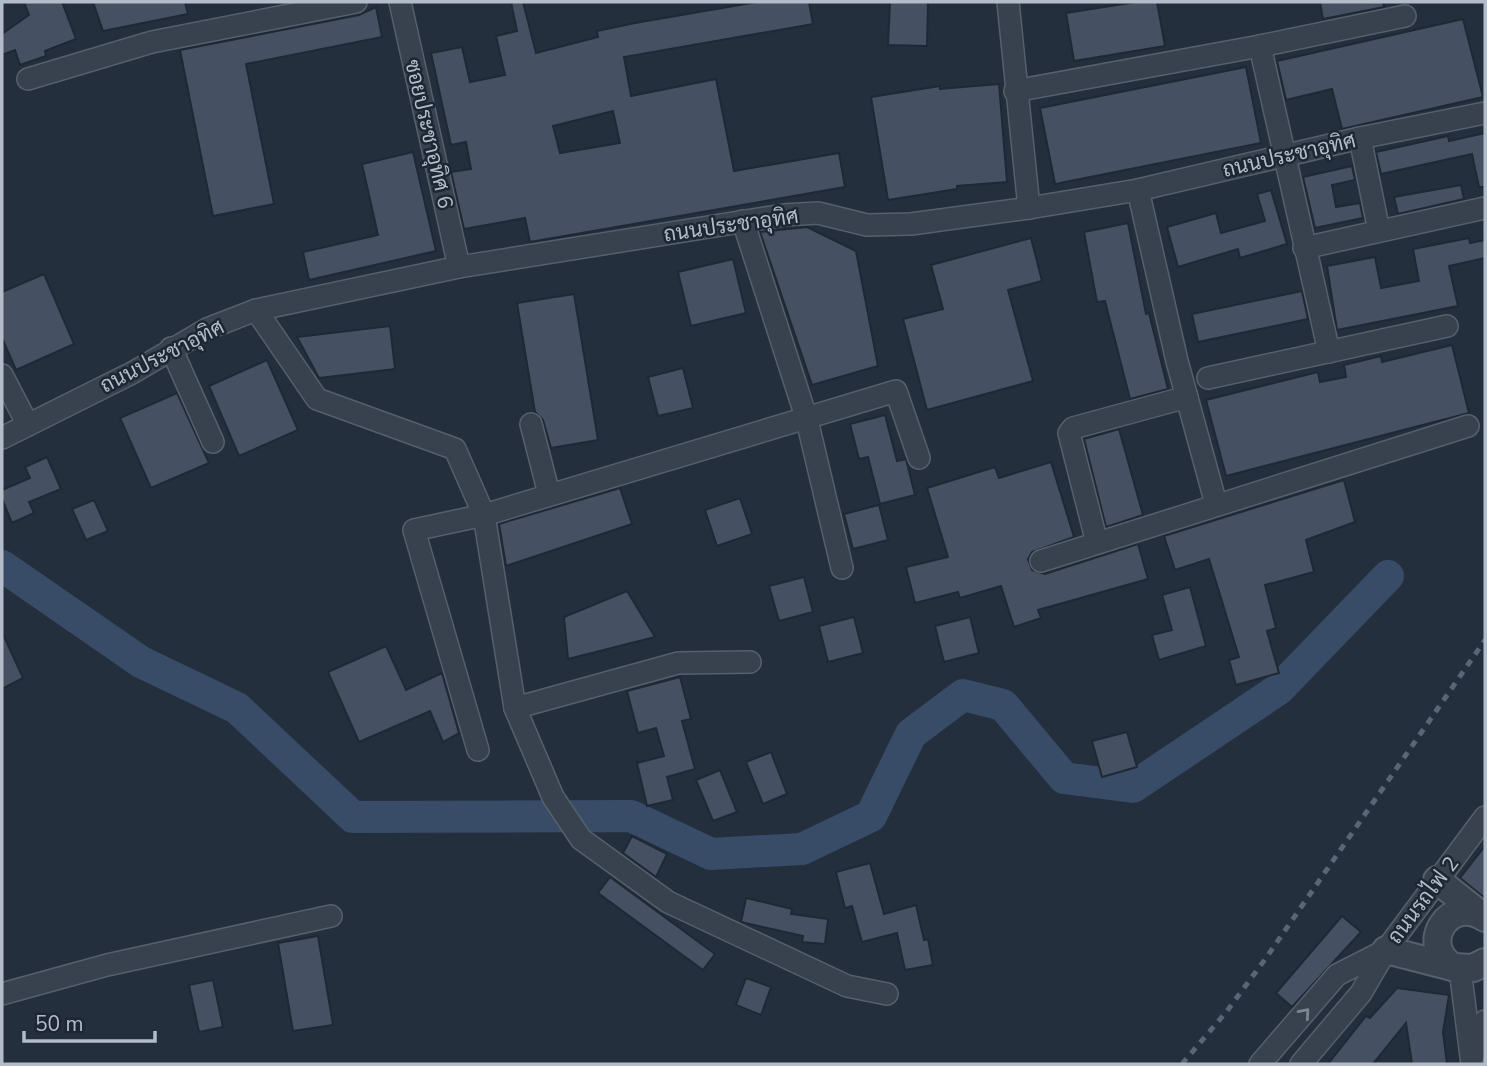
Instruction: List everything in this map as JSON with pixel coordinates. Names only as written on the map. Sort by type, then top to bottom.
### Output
[{"type":"street","points":[[29,79],[152,42],[356,2]]},
{"type":"street","name":"ซอยประชาอุทิศ 6","points":[[400,2],[459,267]]},
{"type":"street","points":[[1008,2],[1014,90],[1029,208]]},
{"type":"street","points":[[1014,90],[1260,46],[1405,16]]},
{"type":"street","points":[[1260,46],[1283,158],[1329,352]]},
{"type":"street","name":"ถนนประชาอุทิศ","points":[[2,438],[132,373],[207,329],[256,310],[459,267],[743,221],[818,213],[867,225],[911,224],[1029,208],[1138,190],[1360,138],[1485,114]]},
{"type":"street","points":[[1360,138],[1378,231]]},
{"type":"street","points":[[1138,190],[1187,397],[1216,504]]},
{"type":"street","points":[[1304,248],[1485,208]]},
{"type":"street","points":[[743,221],[807,420],[842,568]]},
{"type":"street","points":[[256,310],[317,399],[455,449],[484,515],[515,708],[553,797],[581,839],[668,902],[847,986],[887,994]]},
{"type":"street","points":[[1208,378],[1447,326]]},
{"type":"street","points":[[171,348],[213,443]]},
{"type":"street","points":[[2,375],[28,425]]},
{"type":"street","points":[[478,750],[414,530],[484,515],[807,420],[896,391],[919,458]]},
{"type":"street","points":[[1097,543],[1069,433],[1073,428],[1187,397]]},
{"type":"street","points":[[531,424],[549,494]]},
{"type":"street","points":[[1041,561],[1468,426]]},
{"type":"street","points":[[515,708],[678,663],[750,662]]},
{"type":"street","name":"ถนนรถไฟ 2","points":[[1303,1062],[1361,993],[1386,950],[1485,817]]},
{"type":"street","points":[[1437,880],[1485,918]]},
{"type":"street","points":[[1473,970],[1447,963],[1439,953],[1436,940],[1439,926],[1448,916],[1461,911],[1474,912],[1485,918]]},
{"type":"street","points":[[2,994],[107,965],[331,916]]},
{"type":"street","points":[[1386,950],[1473,970]]},
{"type":"street","name":"ถนนรถไฟ 2","points":[[1260,1064],[1337,975],[1386,950]]},
{"type":"street","points":[[1472,1062],[1473,970],[1485,962]]},
{"type":"street","points":[[1337,975],[1352,979],[1361,993]]},
{"type":"street","points":[[1472,1062],[1485,1021]]},
{"type":"street","points":[[1284,1036],[1289,1055],[1303,1062]]},
{"type":"building","points":[[24,2],[62,2],[76,39],[45,51],[46,56],[20,65],[15,50],[2,55],[2,34],[29,15]]},
{"type":"building","points":[[93,2],[185,2],[188,14],[103,31]]},
{"type":"building","points":[[511,2],[523,2],[536,53],[598,37],[597,31],[635,23],[757,2],[809,2],[813,24],[624,57],[631,96],[716,79],[734,171],[839,153],[845,187],[530,242],[525,218],[464,229],[451,172],[471,169],[466,142],[451,145],[431,53],[462,47],[470,82],[505,75],[496,36],[517,31]],"holes":[[[613,111],[620,143],[560,153],[553,126]]]},
{"type":"building","points":[[890,2],[928,2],[927,46],[888,45]]},
{"type":"building","points":[[1136,2],[1157,2],[1165,46],[1074,61],[1066,13]]},
{"type":"building","points":[[1320,2],[1383,2],[1384,7],[1323,19]]},
{"type":"building","points":[[376,7],[382,37],[246,64],[274,204],[213,216],[180,50],[359,15]]},
{"type":"building","points":[[1463,19],[1483,97],[1342,129],[1332,89],[1286,100],[1277,61]]},
{"type":"building","points":[[1246,67],[1261,143],[1055,184],[1040,108]]},
{"type":"building","points":[[999,84],[1007,182],[957,186],[957,189],[888,200],[871,97],[940,86],[940,89]]},
{"type":"building","points":[[1485,133],[1485,187],[1479,187],[1472,154],[1381,174],[1376,152],[1448,136],[1449,141]]},
{"type":"building","points":[[413,152],[436,251],[309,280],[303,252],[378,235],[362,164]]},
{"type":"building","points":[[1352,166],[1355,180],[1332,185],[1336,207],[1360,203],[1363,218],[1315,228],[1303,177]]},
{"type":"building","points":[[1461,185],[1464,199],[1398,214],[1394,197]]},
{"type":"building","points":[[1271,190],[1287,244],[1240,258],[1238,249],[1178,267],[1167,227],[1216,213],[1221,233],[1265,221],[1257,194]]},
{"type":"building","points":[[1128,223],[1146,314],[1149,313],[1168,389],[1130,399],[1105,301],[1097,302],[1084,232]]},
{"type":"building","points":[[807,227],[856,251],[878,366],[812,385],[760,232]]},
{"type":"building","points":[[1031,238],[1042,281],[1008,290],[1033,381],[927,410],[903,319],[943,309],[931,265]]},
{"type":"building","points":[[1469,238],[1470,243],[1485,240],[1485,258],[1449,266],[1458,306],[1337,330],[1327,266],[1375,257],[1381,288],[1419,281],[1413,249]]},
{"type":"building","points":[[733,259],[746,313],[691,326],[678,272]]},
{"type":"building","points":[[44,274],[74,344],[16,370],[2,338],[2,292]]},
{"type":"building","points":[[1302,291],[1308,319],[1198,342],[1192,314]]},
{"type":"building","points":[[574,294],[598,440],[551,448],[543,420],[535,412],[517,303]]},
{"type":"building","points":[[390,326],[395,369],[319,378],[297,337]]},
{"type":"building","points":[[1452,345],[1469,413],[1226,476],[1206,400],[1318,372],[1320,382],[1346,377],[1344,365],[1381,356],[1382,362]]},
{"type":"building","points":[[267,360],[298,430],[239,456],[209,386]]},
{"type":"building","points":[[683,368],[693,408],[658,416],[648,377]]},
{"type":"building","points":[[177,393],[209,463],[151,488],[120,418]]},
{"type":"building","points":[[885,415],[897,461],[906,459],[915,495],[880,504],[868,457],[859,459],[850,424]]},
{"type":"building","points":[[1119,429],[1143,515],[1106,527],[1084,439]]},
{"type":"building","points":[[47,457],[61,489],[29,502],[34,513],[12,523],[2,499],[2,490],[30,478],[25,467]]},
{"type":"building","points":[[1051,462],[1074,537],[1032,552],[1028,559],[1032,570],[1045,574],[1138,544],[1148,579],[1038,610],[1041,618],[1014,627],[1001,586],[960,598],[958,592],[915,603],[906,567],[948,557],[927,488],[995,467],[999,478]]},
{"type":"building","points":[[1344,480],[1355,522],[1306,540],[1314,572],[1265,585],[1276,628],[1267,631],[1279,673],[1236,685],[1229,660],[1239,657],[1209,559],[1175,570],[1164,536]]},
{"type":"building","points":[[620,488],[632,524],[506,566],[499,524]]},
{"type":"building","points":[[740,498],[752,534],[717,546],[705,510]]},
{"type":"building","points":[[94,500],[108,531],[86,540],[72,509]]},
{"type":"building","points":[[879,505],[888,540],[853,549],[844,514]]},
{"type":"building","points":[[804,577],[813,612],[779,621],[769,586]]},
{"type":"building","points":[[1190,587],[1206,646],[1159,660],[1152,635],[1172,630],[1162,595]]},
{"type":"building","points":[[627,591],[655,637],[568,659],[564,617]]},
{"type":"building","points":[[854,617],[863,653],[828,662],[819,626]]},
{"type":"building","points":[[970,617],[979,653],[944,662],[935,626]]},
{"type":"building","points":[[2,632],[23,678],[2,689]]},
{"type":"building","points":[[386,646],[406,690],[442,673],[459,733],[443,742],[430,711],[359,742],[328,672]]},
{"type":"building","points":[[680,677],[691,719],[682,721],[695,769],[667,777],[673,800],[647,806],[637,763],[664,756],[656,728],[638,733],[627,691]]},
{"type":"building","points":[[1127,732],[1137,767],[1102,777],[1092,741]]},
{"type":"building","points":[[771,752],[787,794],[763,804],[746,762]]},
{"type":"building","points":[[720,770],[737,812],[713,821],[696,780]]},
{"type":"building","points":[[632,836],[667,854],[656,877],[623,853]]},
{"type":"building","points":[[1485,846],[1485,898],[1460,878]]},
{"type":"building","points":[[870,863],[884,914],[916,905],[924,940],[928,939],[933,965],[905,970],[897,933],[862,942],[852,906],[845,908],[836,872]]},
{"type":"building","points":[[610,877],[715,954],[703,970],[598,893]]},
{"type":"building","points":[[746,898],[792,909],[791,914],[828,919],[825,944],[802,942],[803,936],[741,922]]},
{"type":"building","points":[[1342,916],[1361,932],[1292,1007],[1276,993]]},
{"type":"building","points":[[318,936],[333,1025],[293,1031],[278,943]]},
{"type":"building","points":[[746,978],[771,987],[761,1015],[736,1005]]},
{"type":"building","points":[[213,980],[223,1027],[199,1032],[189,985]]},
{"type":"building","points":[[1397,988],[1449,995],[1443,1032],[1447,1064],[1412,1064],[1406,1023],[1373,1064],[1328,1064],[1366,1016],[1370,1018]]},
{"type":"waterway","points":[[2,566],[141,662],[237,708],[353,817],[631,816],[711,854],[802,849],[871,816],[911,734],[963,695],[1003,705],[1064,778],[1133,787],[1279,689],[1388,576]]},
{"type":"railway","points":[[1182,1064],[1227,1011],[1266,958],[1485,640]]}]
